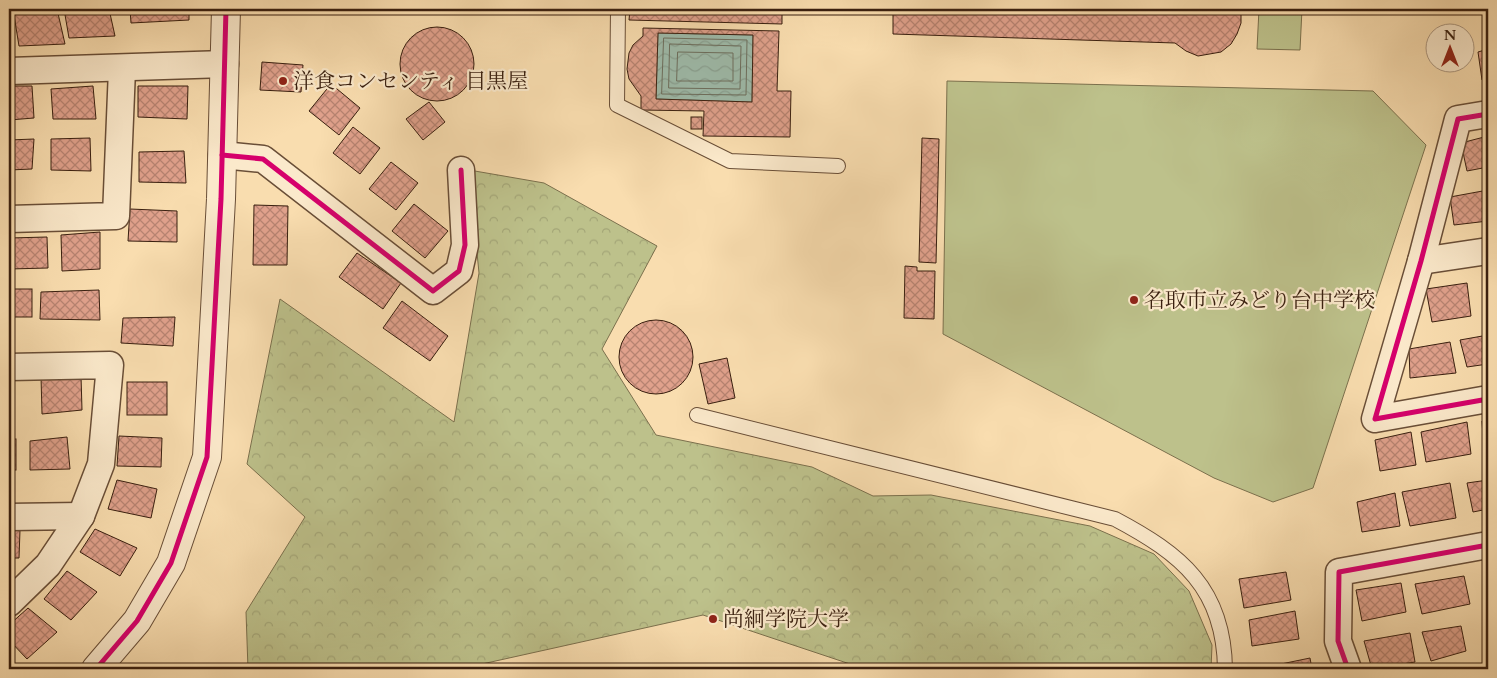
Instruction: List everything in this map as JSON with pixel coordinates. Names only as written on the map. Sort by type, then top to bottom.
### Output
[{"type":"street","points":[[96,669],[137,621],[171,563],[207,457],[222,155],[226,9]]},
{"type":"street","points":[[9,71],[122,69],[225,64]]},
{"type":"street","points":[[9,219],[116,216],[122,69]]},
{"type":"street","points":[[1488,114],[1458,119],[1421,261],[1375,419],[1488,399]]},
{"type":"street","points":[[222,155],[263,159],[432,291],[459,271],[466,245],[461,170]]},
{"type":"street","points":[[1421,261],[1488,251]]},
{"type":"street","points":[[9,367],[110,365],[101,464],[80,516],[48,565],[9,603]]},
{"type":"street","points":[[9,517],[80,516]]},
{"type":"street","points":[[1348,669],[1338,641],[1339,572],[1488,545]]},
{"type":"lane","points":[[618,9],[617,105],[730,161],[838,166]]},
{"type":"lane","points":[[697,415],[1115,519],[1153,539],[1193,573],[1217,612],[1225,651],[1225,669]]},
{"type":"green space","points":[[1259,9],[1302,9],[1300,50],[1257,49]]},
{"type":"green space","points":[[1391,9],[1434,9],[1434,13],[1391,12]]},
{"type":"green space","points":[[947,81],[1373,91],[1426,145],[1313,488],[1273,502],[1214,478],[943,334]]},
{"type":"green space","points":[[469,170],[544,183],[657,246],[602,349],[656,435],[812,467],[873,496],[931,495],[1090,526],[1154,554],[1189,591],[1212,645],[1211,669],[865,669],[703,615],[473,666],[472,669],[248,669],[246,612],[305,517],[247,464],[280,299],[454,422],[479,273]]},
{"type":"water","points":[[658,33],[753,35],[752,102],[656,99]]},
{"type":"building","points":[[13,9],[57,9],[65,44],[19,46]]},
{"type":"building","points":[[64,9],[109,9],[115,36],[69,38]]},
{"type":"building","points":[[130,9],[189,9],[189,20],[131,23]]},
{"type":"building","points":[[630,9],[782,9],[782,24],[629,20]]},
{"type":"building","points":[[893,9],[1241,9],[1241,23],[1231,44],[1221,52],[1198,56],[1186,51],[1175,43],[893,34]]},
{"type":"building","points":[[437,27],[451,30],[463,38],[471,50],[474,64],[471,78],[463,90],[451,98],[437,101],[423,98],[411,90],[403,78],[400,64],[403,50],[411,38],[423,30]]},
{"type":"building","points":[[9,28],[13,45],[9,45]]},
{"type":"building","points":[[643,28],[779,31],[777,91],[791,91],[790,137],[703,136],[704,111],[641,110],[641,96],[629,79],[627,69],[629,53],[633,45],[643,36]],"holes":[[[658,33],[753,35],[752,102],[656,99]]]},
{"type":"building","points":[[1488,49],[1488,79],[1482,80],[1478,52]]},
{"type":"building","points":[[262,62],[303,65],[301,92],[260,90]]},
{"type":"building","points":[[331,84],[360,108],[339,135],[309,111]]},
{"type":"building","points":[[9,86],[32,86],[34,118],[9,120]]},
{"type":"building","points":[[93,86],[96,119],[53,119],[51,89]]},
{"type":"building","points":[[138,86],[188,86],[187,119],[138,117]]},
{"type":"building","points":[[429,102],[445,122],[423,140],[406,119]]},
{"type":"building","points":[[691,117],[702,117],[702,129],[691,129]]},
{"type":"building","points":[[353,127],[380,148],[360,174],[333,153]]},
{"type":"building","points":[[1488,136],[1488,167],[1467,171],[1461,143]]},
{"type":"building","points":[[90,138],[91,171],[51,170],[51,139]]},
{"type":"building","points":[[922,138],[939,139],[936,263],[919,262]]},
{"type":"building","points":[[34,139],[32,169],[9,170],[9,140]]},
{"type":"building","points":[[184,151],[186,183],[139,182],[139,152]]},
{"type":"building","points":[[391,162],[418,183],[396,210],[369,189]]},
{"type":"building","points":[[1488,190],[1488,221],[1454,225],[1450,197]]},
{"type":"building","points":[[414,204],[448,231],[425,258],[392,231]]},
{"type":"building","points":[[254,205],[288,206],[287,265],[253,265]]},
{"type":"building","points":[[130,209],[177,211],[177,242],[128,241]]},
{"type":"building","points":[[100,232],[100,269],[62,271],[61,235]]},
{"type":"building","points":[[47,237],[48,268],[9,269],[9,238]]},
{"type":"building","points":[[357,253],[401,283],[383,309],[339,277]]},
{"type":"building","points":[[905,266],[917,267],[917,271],[935,271],[934,319],[904,318]]},
{"type":"building","points":[[1467,283],[1471,316],[1432,322],[1426,289]]},
{"type":"building","points":[[9,289],[32,289],[32,317],[9,317]]},
{"type":"building","points":[[99,290],[100,320],[40,319],[41,292]]},
{"type":"building","points":[[402,301],[448,336],[430,361],[383,328]]},
{"type":"building","points":[[175,317],[173,346],[121,343],[123,318]]},
{"type":"building","points":[[656,320],[670,323],[682,331],[690,343],[693,357],[690,371],[682,383],[670,391],[656,394],[642,391],[630,383],[622,371],[619,357],[622,343],[630,331],[642,323]]},
{"type":"building","points":[[1488,335],[1488,364],[1467,367],[1460,340]]},
{"type":"building","points":[[1450,342],[1456,373],[1410,378],[1409,349]]},
{"type":"building","points":[[727,358],[735,398],[708,404],[699,364]]},
{"type":"building","points":[[41,376],[81,376],[82,410],[42,414]]},
{"type":"building","points":[[127,382],[167,382],[167,415],[127,415]]},
{"type":"building","points":[[9,383],[12,383],[14,417],[9,417]]},
{"type":"building","points":[[1488,420],[1488,452],[1484,452],[1482,421]]},
{"type":"building","points":[[1467,422],[1471,454],[1426,462],[1421,432]]},
{"type":"building","points":[[1411,432],[1416,465],[1380,471],[1375,440]]},
{"type":"building","points":[[119,436],[162,438],[161,467],[117,466]]},
{"type":"building","points":[[67,437],[70,469],[30,470],[30,441]]},
{"type":"building","points":[[9,439],[16,439],[16,470],[9,470]]},
{"type":"building","points":[[117,480],[157,489],[151,518],[108,509]]},
{"type":"building","points":[[1488,480],[1488,509],[1473,512],[1467,483]]},
{"type":"building","points":[[1450,483],[1456,518],[1410,526],[1402,492]]},
{"type":"building","points":[[1395,493],[1400,526],[1362,532],[1357,502]]},
{"type":"building","points":[[95,529],[137,548],[120,576],[80,552]]},
{"type":"building","points":[[9,530],[20,530],[19,558],[9,558]]},
{"type":"building","points":[[67,571],[97,592],[71,620],[44,599]]},
{"type":"building","points":[[1286,572],[1291,600],[1244,608],[1239,579]]},
{"type":"building","points":[[1464,576],[1470,604],[1422,614],[1415,584]]},
{"type":"building","points":[[1401,583],[1406,612],[1362,621],[1356,590]]},
{"type":"building","points":[[28,608],[57,632],[27,659],[9,640],[9,625]]},
{"type":"building","points":[[1295,611],[1299,639],[1252,646],[1249,620]]},
{"type":"building","points":[[1461,626],[1466,651],[1431,661],[1422,632]]},
{"type":"building","points":[[1410,633],[1415,662],[1372,669],[1364,641]]},
{"type":"building","points":[[1310,658],[1312,669],[1257,669]]},
{"type":"cycle path","points":[[96,669],[137,621],[171,563],[207,457],[221,199],[226,9]]},
{"type":"cycle path","points":[[1488,114],[1458,119],[1421,261],[1375,419],[1488,399]]},
{"type":"cycle path","points":[[222,155],[263,159],[433,291],[459,271],[465,245],[461,170]]},
{"type":"cycle path","points":[[1348,669],[1338,641],[1339,572],[1488,545]]},
{"type":"place","name":"洋食コンセンティ 目黒屋","points":[[283,81]]},
{"type":"place","name":"名取市立みどり台中学校","points":[[1134,300]]},
{"type":"place","name":"尚絅学院大学","points":[[713,619]]}]
